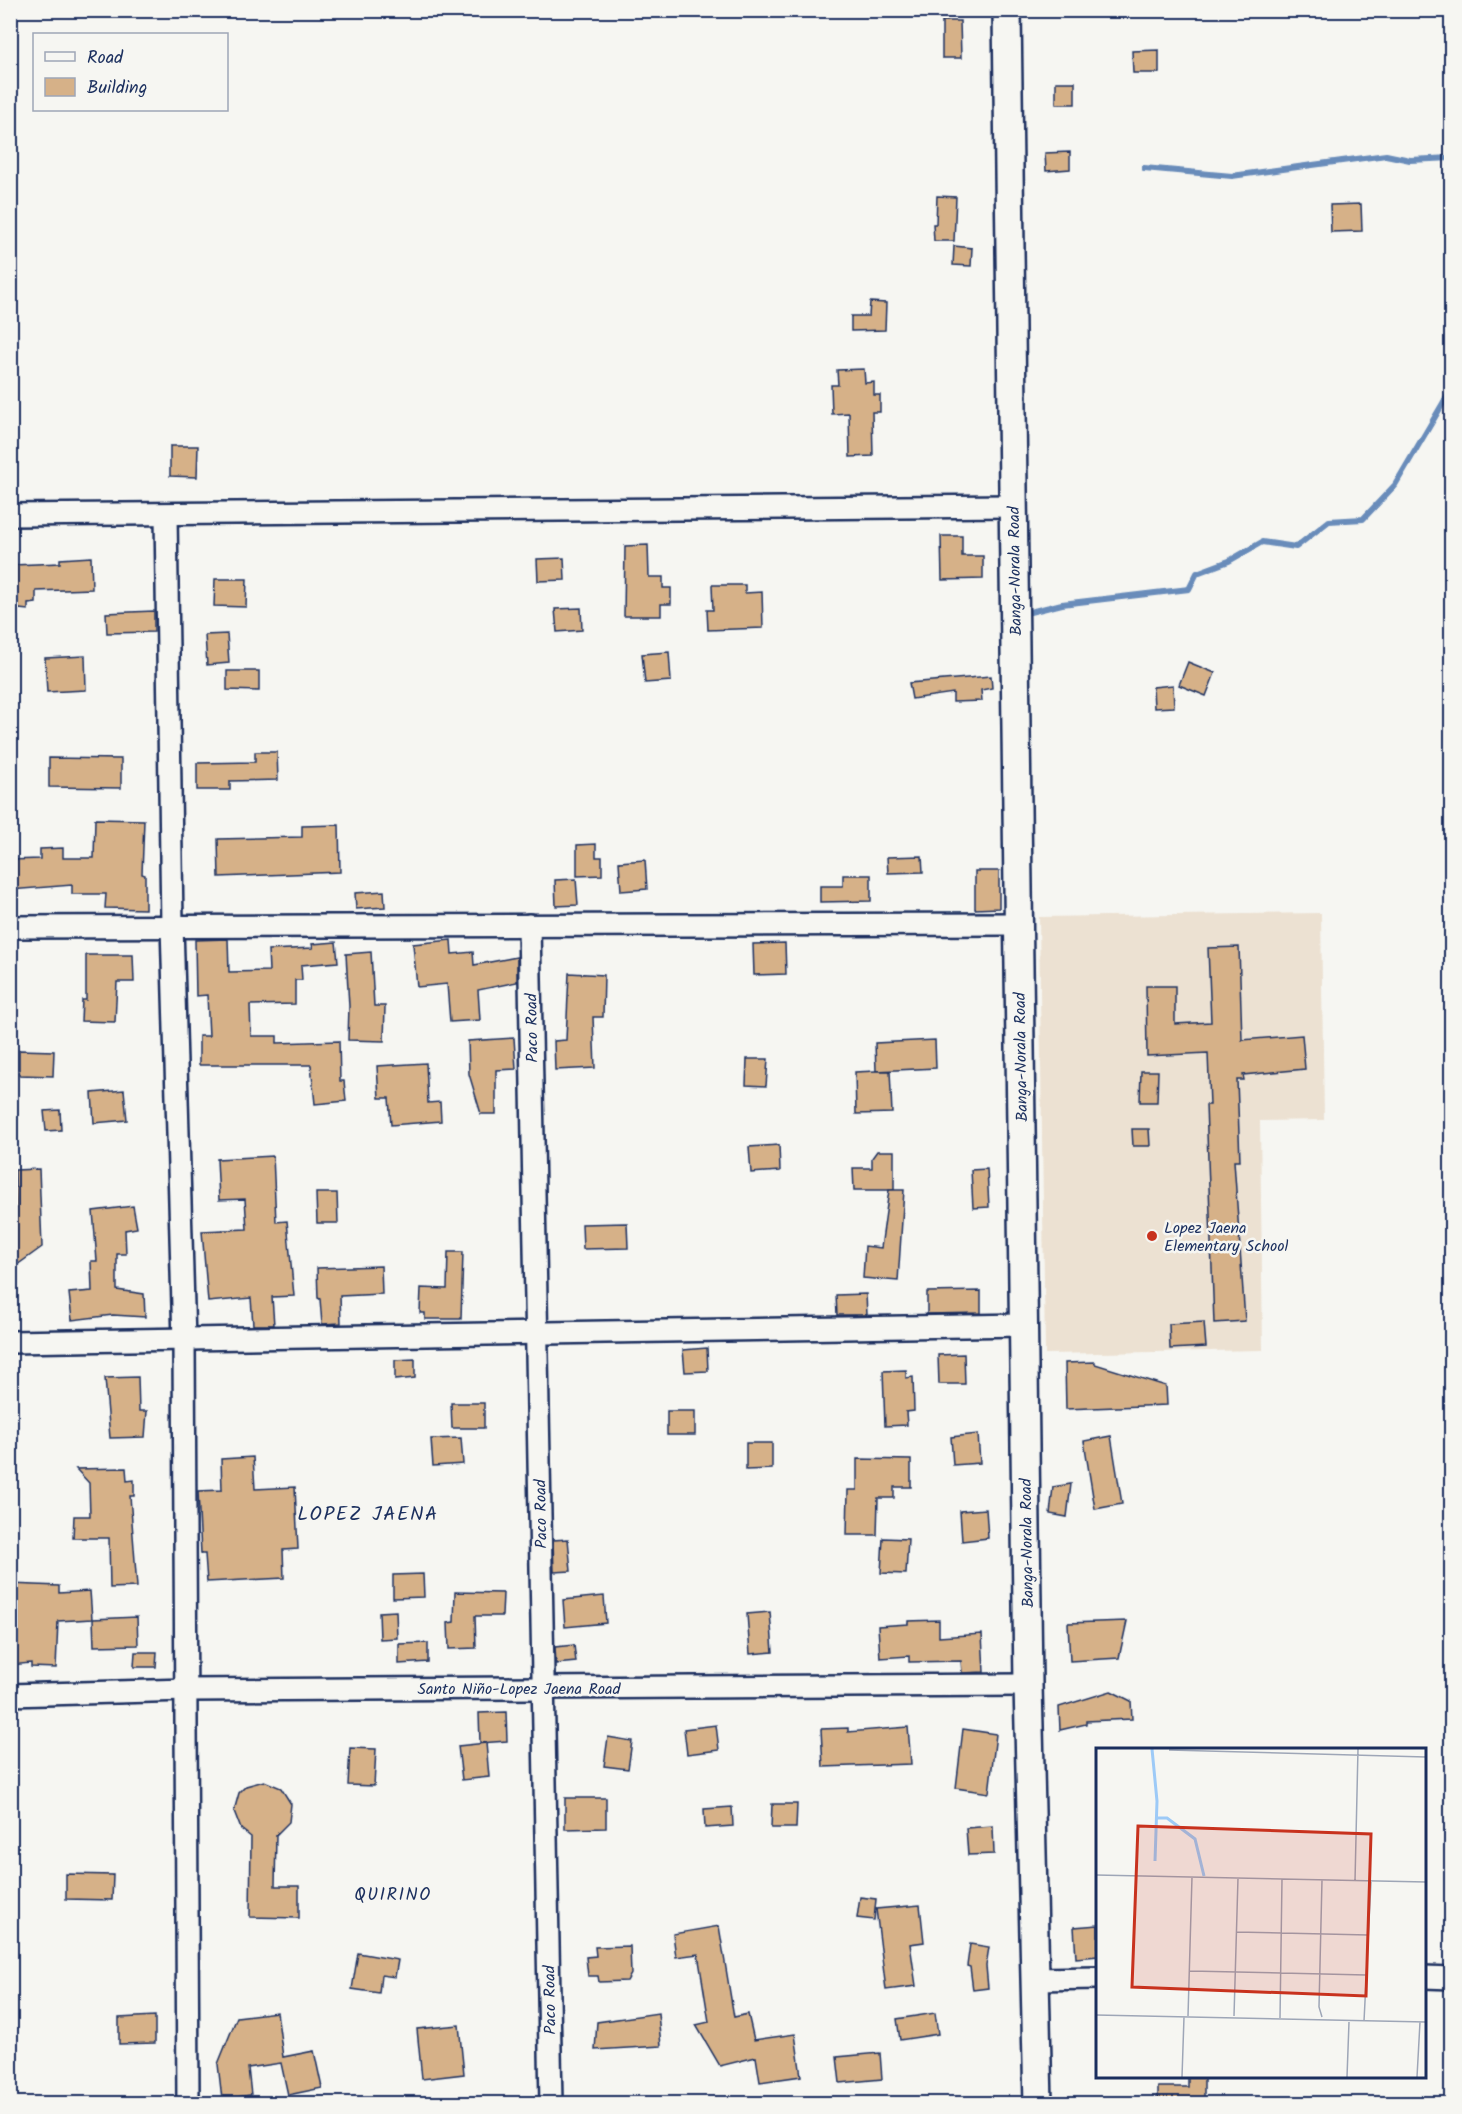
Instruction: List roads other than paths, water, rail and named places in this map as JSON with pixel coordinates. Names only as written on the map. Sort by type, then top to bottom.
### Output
[{"type":"main road","name":"Banga-Norala Road","points":[[1007,10],[1028,1685],[1038,2103]]},
{"type":"street","points":[[10,514],[166,515],[1013,506]]},
{"type":"street","points":[[166,515],[172,925],[184,1341],[188,2103]]},
{"type":"street","name":"Paco Road","points":[[529,924],[551,2103]]},
{"type":"street","points":[[10,927],[1018,924]]},
{"type":"street","points":[[10,1342],[184,1341],[536,1332],[1024,1325]]},
{"type":"street","name":"Santo Niño-Lopez Jaena Road","points":[[10,1695],[187,1690],[1028,1685]]},
{"type":"street","points":[[1426,1977],[1452,1977]]},
{"type":"street","points":[[1035,1978],[1096,1978]]},
{"type":"waterway","points":[[1144,168],[1232,176],[1386,155],[1410,160],[1452,158]]},
{"type":"waterway","points":[[1026,613],[1062,604],[1189,589],[1197,573],[1229,561],[1262,542],[1296,547],[1329,521],[1363,519],[1395,485],[1452,388]]},
{"type":"place","name":"Lopez Jaena Elementary School","points":[[1152,1236]]},
{"type":"district","name":"LOPEZ JAENA","points":[[368,1513]]},
{"type":"district","name":"QUIRINO","points":[[393,1894]]}]
